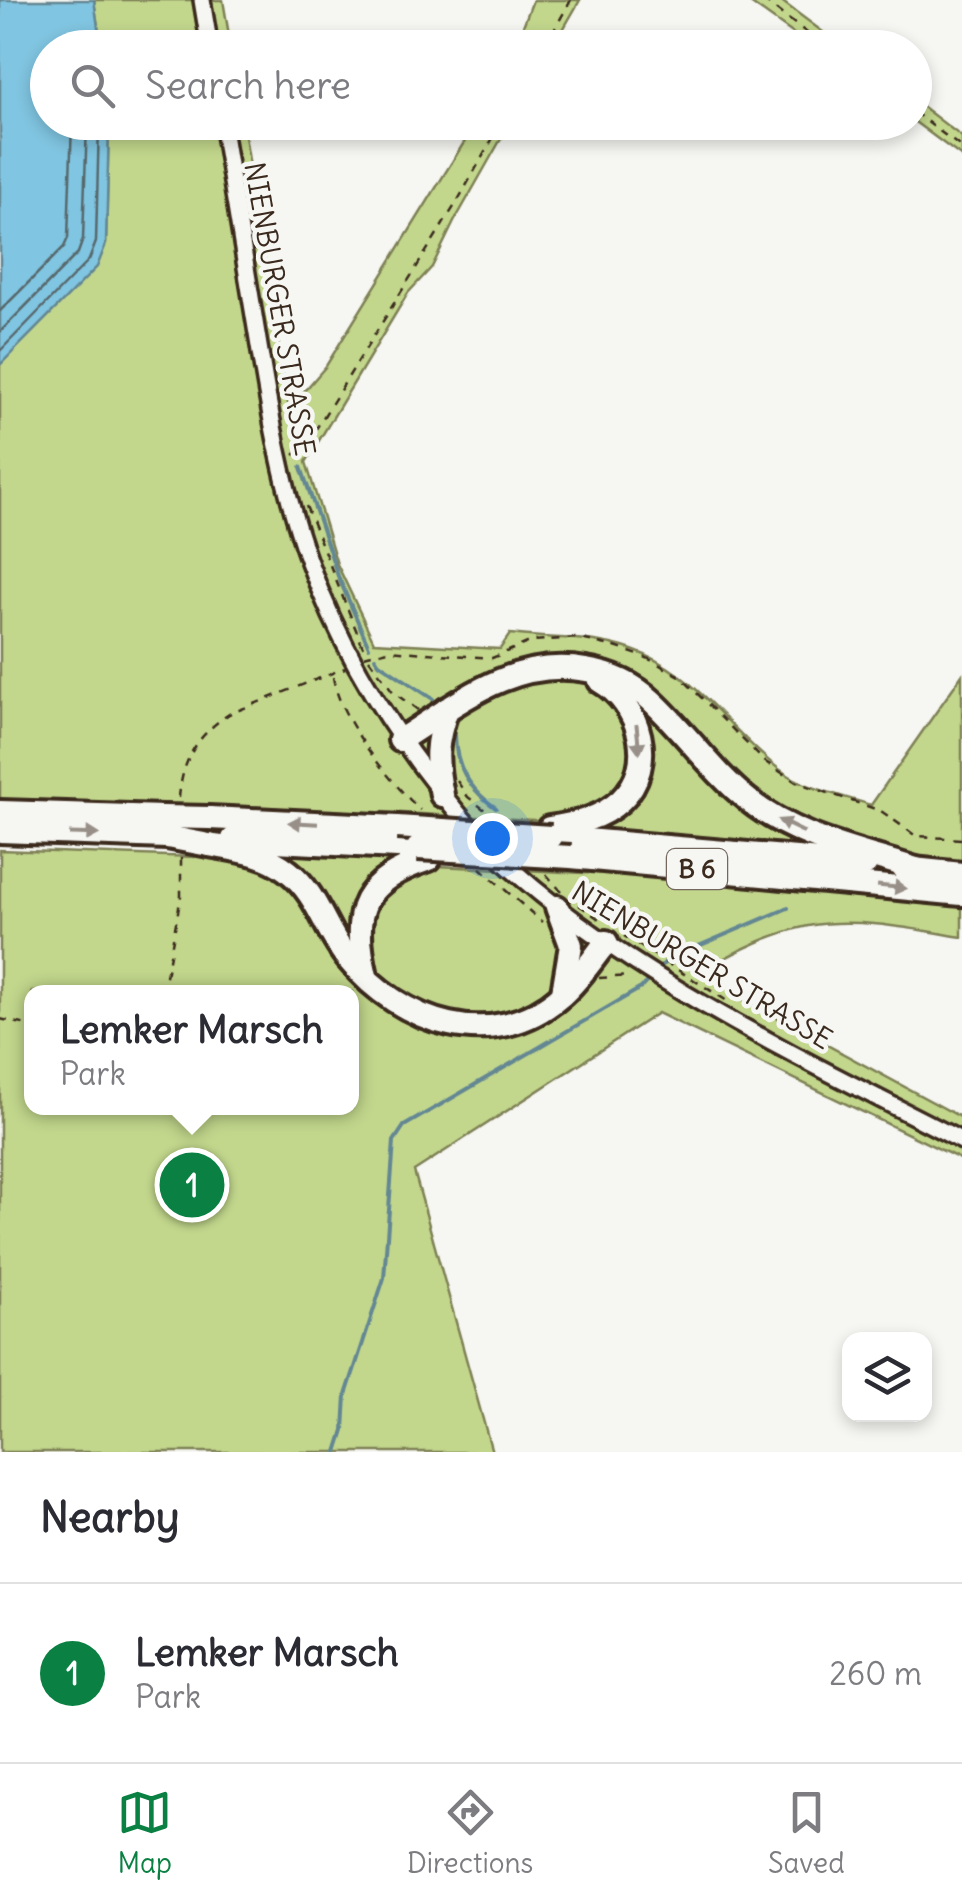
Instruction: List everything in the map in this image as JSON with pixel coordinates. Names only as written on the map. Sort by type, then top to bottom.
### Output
[{"type":"highway","points":[[400,740],[515,672],[546,667],[610,674],[649,698],[731,785],[771,816],[831,843],[916,869]]},
{"type":"highway","points":[[547,833],[608,810],[623,798],[640,757],[637,722],[628,705],[615,689],[580,669]]},
{"type":"highway","points":[[438,716],[435,760],[442,795]]},
{"type":"highway","name":"B 6","points":[[0,812],[424,853],[493,835],[571,858],[962,894]]},
{"type":"highway","name":"B 6","points":[[210,834],[397,827],[493,835],[547,833],[962,874]]},
{"type":"highway","points":[[0,831],[174,844],[210,834],[251,852],[287,869],[304,886],[345,956],[366,979],[392,1002],[424,1019],[491,1026],[530,1016],[562,995],[609,932]]},
{"type":"highway","points":[[366,979],[359,934],[368,896],[382,880],[424,853]]},
{"type":"highway","points":[[557,907],[571,946],[562,995]]},
{"type":"street","points":[[202,0],[207,30]]},
{"type":"street","name":"NIENBURGER STRASSE","points":[[225,140],[280,460],[308,561],[354,663],[400,740],[483,842],[557,907],[609,932],[773,1043],[962,1141]]},
{"type":"path","points":[[554,30],[571,0]]},
{"type":"path","points":[[763,0],[803,30]]},
{"type":"path","points":[[932,126],[962,148]]},
{"type":"path","points":[[291,457],[306,445],[492,140]]},
{"type":"path","points":[[314,525],[366,654],[394,693],[438,716]]},
{"type":"path","points":[[178,804],[185,762],[203,734],[216,723],[229,714],[354,663]]},
{"type":"path","points":[[450,770],[493,835]]},
{"type":"path","points":[[165,985],[181,896],[174,844]]},
{"type":"path","points":[[546,874],[609,932],[660,967],[734,1005]]},
{"type":"green space","points":[[94,0],[223,0],[228,30],[98,30]]},
{"type":"green space","points":[[533,0],[580,0],[563,30],[522,30]]},
{"type":"green space","points":[[746,0],[780,0],[820,30],[788,30]]},
{"type":"green space","points":[[932,114],[962,137],[962,157],[932,135]]},
{"type":"green space","points":[[109,140],[246,140],[288,403],[326,366],[466,140],[500,140],[432,267],[408,293],[306,462],[337,564],[374,642],[500,649],[510,634],[594,641],[627,648],[683,678],[789,776],[871,805],[962,675],[962,937],[885,925],[808,926],[744,948],[708,967],[713,977],[744,1000],[962,1118],[962,1160],[658,1013],[414,1171],[492,1452],[0,1452],[0,850],[194,857],[189,814],[0,801],[0,365],[106,244]],"holes":[[[383,812],[534,820],[586,873],[437,866]]]},
{"type":"water","points":[[0,0],[94,0],[98,30],[30,30],[30,140],[109,140],[106,244],[97,267],[0,365]]},
{"type":"waterway","points":[[301,467],[338,576],[369,647]]},
{"type":"waterway","points":[[375,657],[433,699]]},
{"type":"waterway","points":[[455,735],[466,777],[496,808]]},
{"type":"waterway","points":[[658,970],[668,959],[788,908]]},
{"type":"waterway","points":[[337,1452],[344,1430],[346,1395],[384,1278],[394,1141],[404,1126],[641,988],[651,977]]},
{"type":"place","name":"Lemker Marsch","points":[[192,1185]]}]
